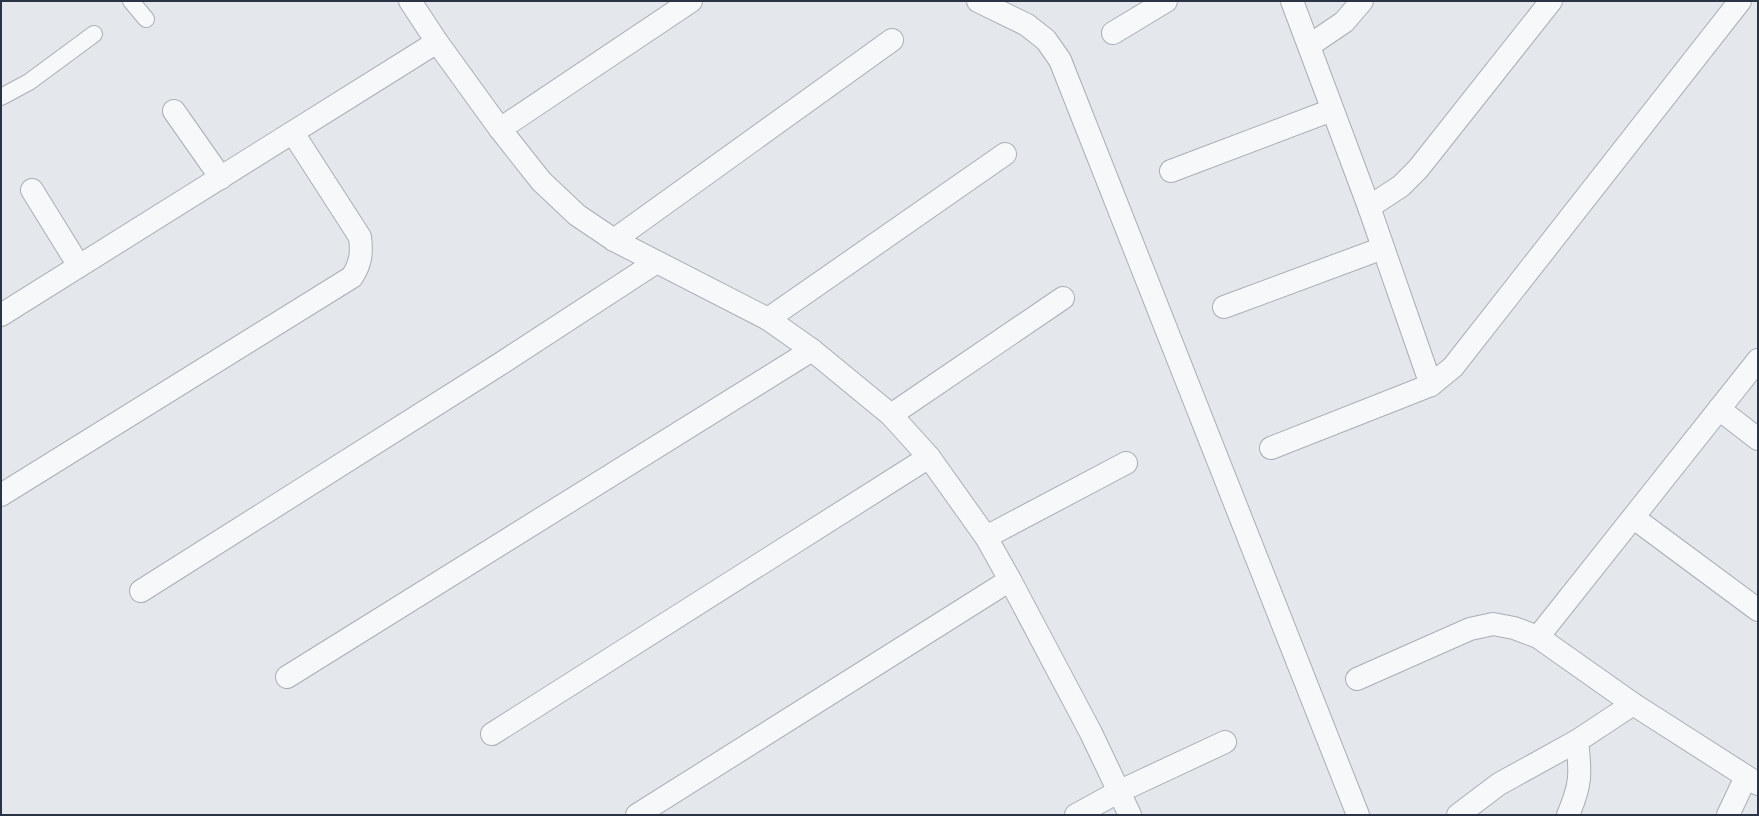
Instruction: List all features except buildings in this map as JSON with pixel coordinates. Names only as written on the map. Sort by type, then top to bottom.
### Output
[{"type":"street","points":[[500,129],[691,1]]},
{"type":"street","points":[[978,1],[1027,25],[1046,40],[1060,60],[1246,536],[1305,679],[1358,815]]},
{"type":"street","points":[[1113,33],[1166,1]]},
{"type":"street","points":[[1292,1],[1310,45],[1332,110],[1369,207],[1431,384]]},
{"type":"street","points":[[1310,45],[1344,22],[1362,1]]},
{"type":"street","points":[[1369,207],[1401,186],[1418,169],[1551,1]]},
{"type":"street","points":[[1271,448],[1431,384],[1454,367],[1740,1]]},
{"type":"street","points":[[416,3],[437,42],[500,129],[541,181],[577,215],[614,240],[655,263],[768,319],[812,350],[891,415],[929,457],[986,537],[1091,733],[1130,815]]},
{"type":"street","points":[[614,240],[892,40]]},
{"type":"street","points":[[1,315],[437,42]]},
{"type":"street","points":[[1171,170],[1332,110]]},
{"type":"street","points":[[174,111],[221,178]]},
{"type":"street","points":[[1,495],[352,277],[359,265],[362,251],[360,237],[293,133]]},
{"type":"street","points":[[768,319],[1005,154]]},
{"type":"street","points":[[32,190],[79,266]]},
{"type":"street","points":[[1224,307],[1383,248]]},
{"type":"street","points":[[140,591],[497,366],[655,263]]},
{"type":"street","points":[[891,415],[1063,298]]},
{"type":"street","points":[[287,676],[812,350]]},
{"type":"street","points":[[1538,636],[1634,518],[1758,360]]},
{"type":"street","points":[[1719,409],[1758,439]]},
{"type":"street","points":[[492,734],[929,457]]},
{"type":"street","points":[[986,537],[1126,462]]},
{"type":"street","points":[[1634,518],[1758,610]]},
{"type":"street","points":[[637,815],[1010,580]]},
{"type":"street","points":[[1357,679],[1470,629],[1493,624],[1514,628],[1538,636],[1633,704],[1752,780],[1728,815]]},
{"type":"street","points":[[1458,815],[1499,784],[1577,741],[1633,704]]},
{"type":"street","points":[[1568,815],[1578,790],[1580,765],[1577,741]]},
{"type":"street","points":[[1076,815],[1118,792],[1225,742]]},
{"type":"lane","points":[[131,1],[146,19]]},
{"type":"lane","points":[[1,97],[29,82],[94,34]]}]
